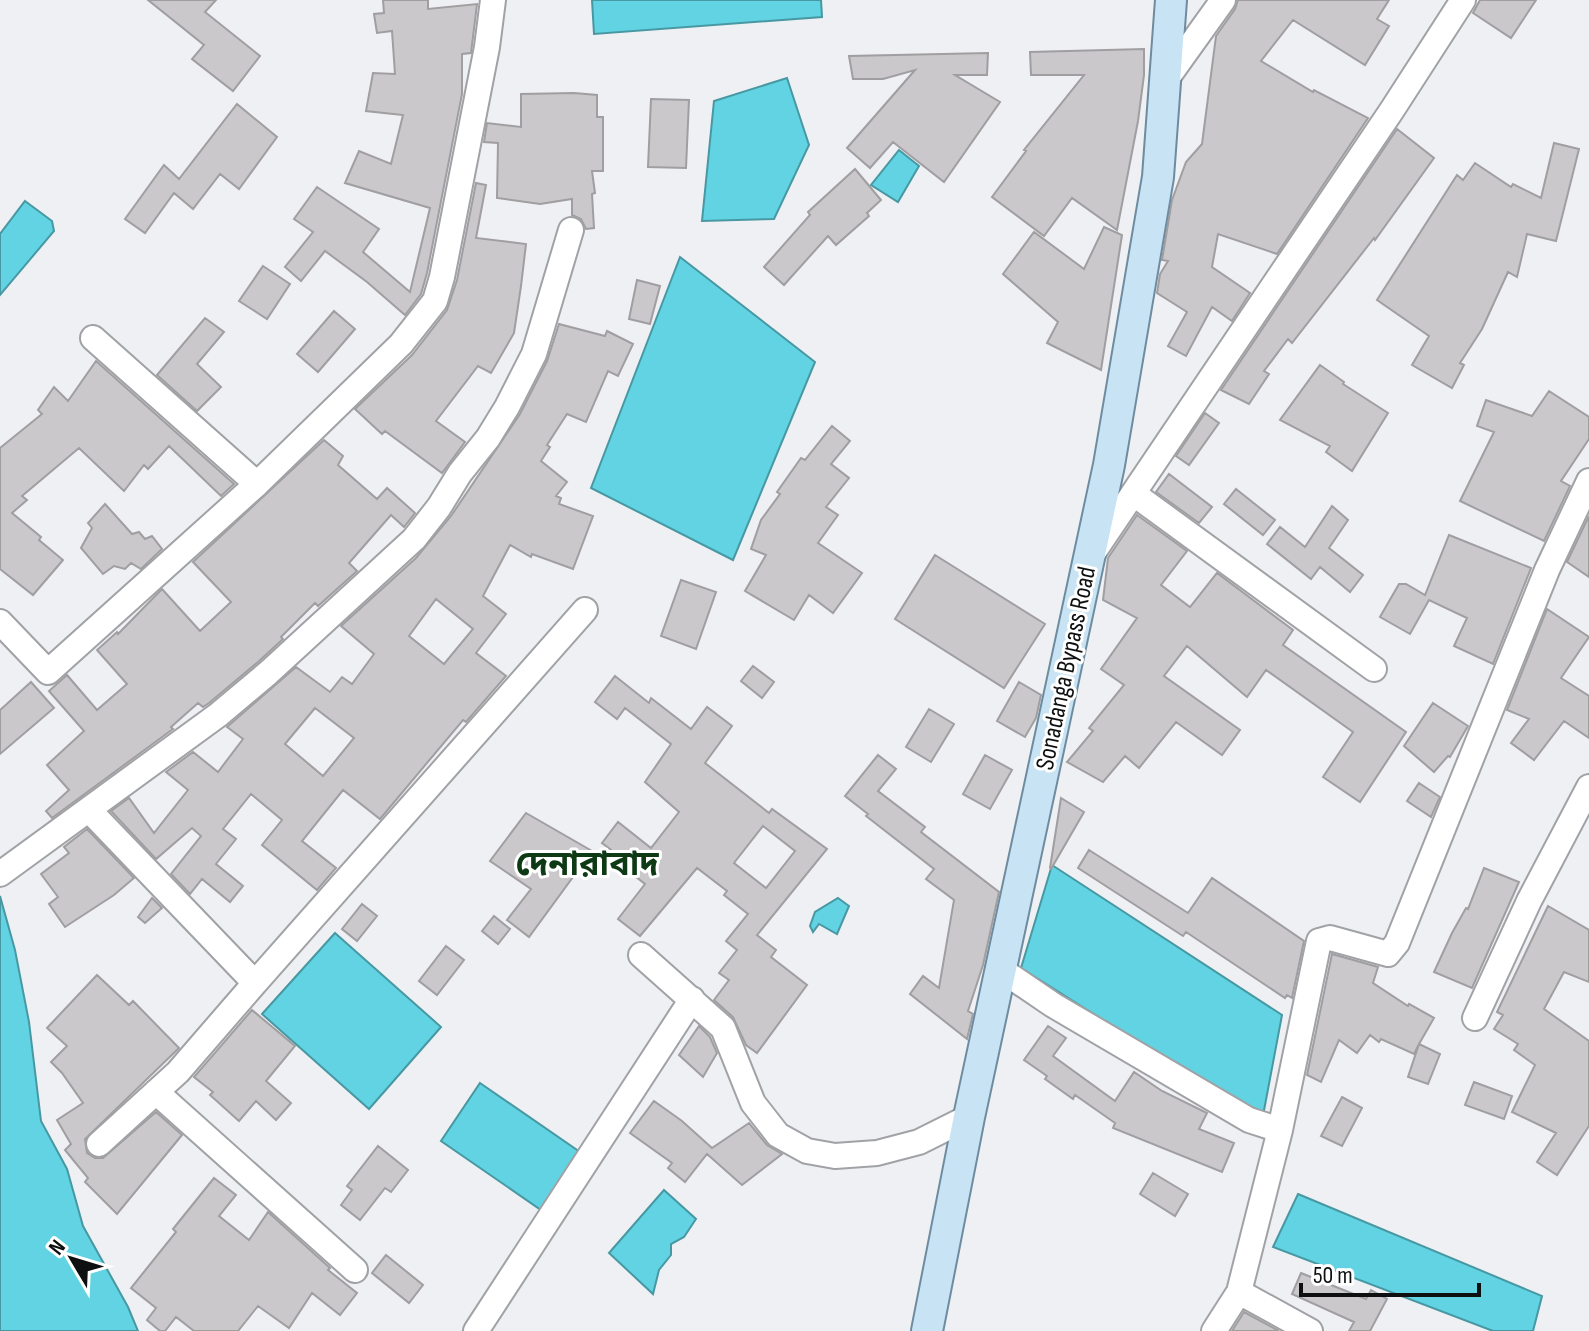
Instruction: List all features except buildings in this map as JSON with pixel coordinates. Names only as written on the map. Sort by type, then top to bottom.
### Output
[{"type":"main road","name":"Sonadanga Bypass Road","points":[[927,1331],[1000,969],[1109,465],[1158,177],[1171,0]]},
{"type":"street","points":[[0,622],[48,672],[257,484],[401,344],[423,318],[435,301],[442,277],[487,47],[493,0]]},
{"type":"street","points":[[1165,81],[1223,0]]},
{"type":"street","points":[[1088,561],[1463,0]]},
{"type":"street","points":[[6,870],[218,715],[414,539],[488,438],[534,354],[571,230]]},
{"type":"street","points":[[93,338],[257,484]]},
{"type":"street","points":[[1214,1331],[1239,1292],[1280,1130],[1319,941],[1330,938],[1388,954],[1397,943],[1529,612],[1589,481]]},
{"type":"street","points":[[1134,494],[1374,669]]},
{"type":"street","points":[[99,1144],[178,1072],[585,610]]},
{"type":"street","points":[[1475,1018],[1529,901],[1589,787]]},
{"type":"street","points":[[89,810],[255,983]]},
{"type":"street","points":[[641,955],[723,1028],[753,1103],[778,1135],[807,1151],[835,1156],[877,1153],[919,1142],[969,1117]]},
{"type":"street","points":[[1000,969],[1053,1005],[1249,1120],[1280,1130]]},
{"type":"street","points":[[476,1331],[692,999]]},
{"type":"street","points":[[156,1092],[355,1270]]},
{"type":"street","points":[[1239,1292],[1310,1331]]},
{"type":"water","points":[[592,0],[821,0],[822,17],[594,34]]},
{"type":"water","points":[[787,78],[809,145],[774,219],[702,221],[714,101]]},
{"type":"water","points":[[899,150],[919,166],[898,202],[871,185]]},
{"type":"water","points":[[25,201],[52,221],[54,231],[0,295],[0,234]]},
{"type":"water","points":[[680,257],[815,362],[733,560],[591,488]]},
{"type":"water","points":[[1052,865],[1282,1015],[1262,1121],[1021,968]]},
{"type":"water","points":[[0,896],[15,950],[29,1022],[41,1121],[67,1169],[83,1226],[138,1331],[0,1331]]},
{"type":"water","points":[[838,898],[849,906],[837,934],[819,924],[813,932],[810,926],[815,912]]},
{"type":"water","points":[[335,933],[441,1027],[369,1109],[262,1014]]},
{"type":"water","points":[[480,1083],[580,1152],[541,1210],[441,1141]]},
{"type":"water","points":[[664,1190],[696,1219],[684,1237],[671,1244],[671,1255],[659,1270],[653,1294],[609,1253]]},
{"type":"water","points":[[1298,1194],[1542,1296],[1533,1331],[1493,1331],[1273,1247]]},
{"type":"district","name":"দেনারাবাদ","points":[[587,863]]}]
